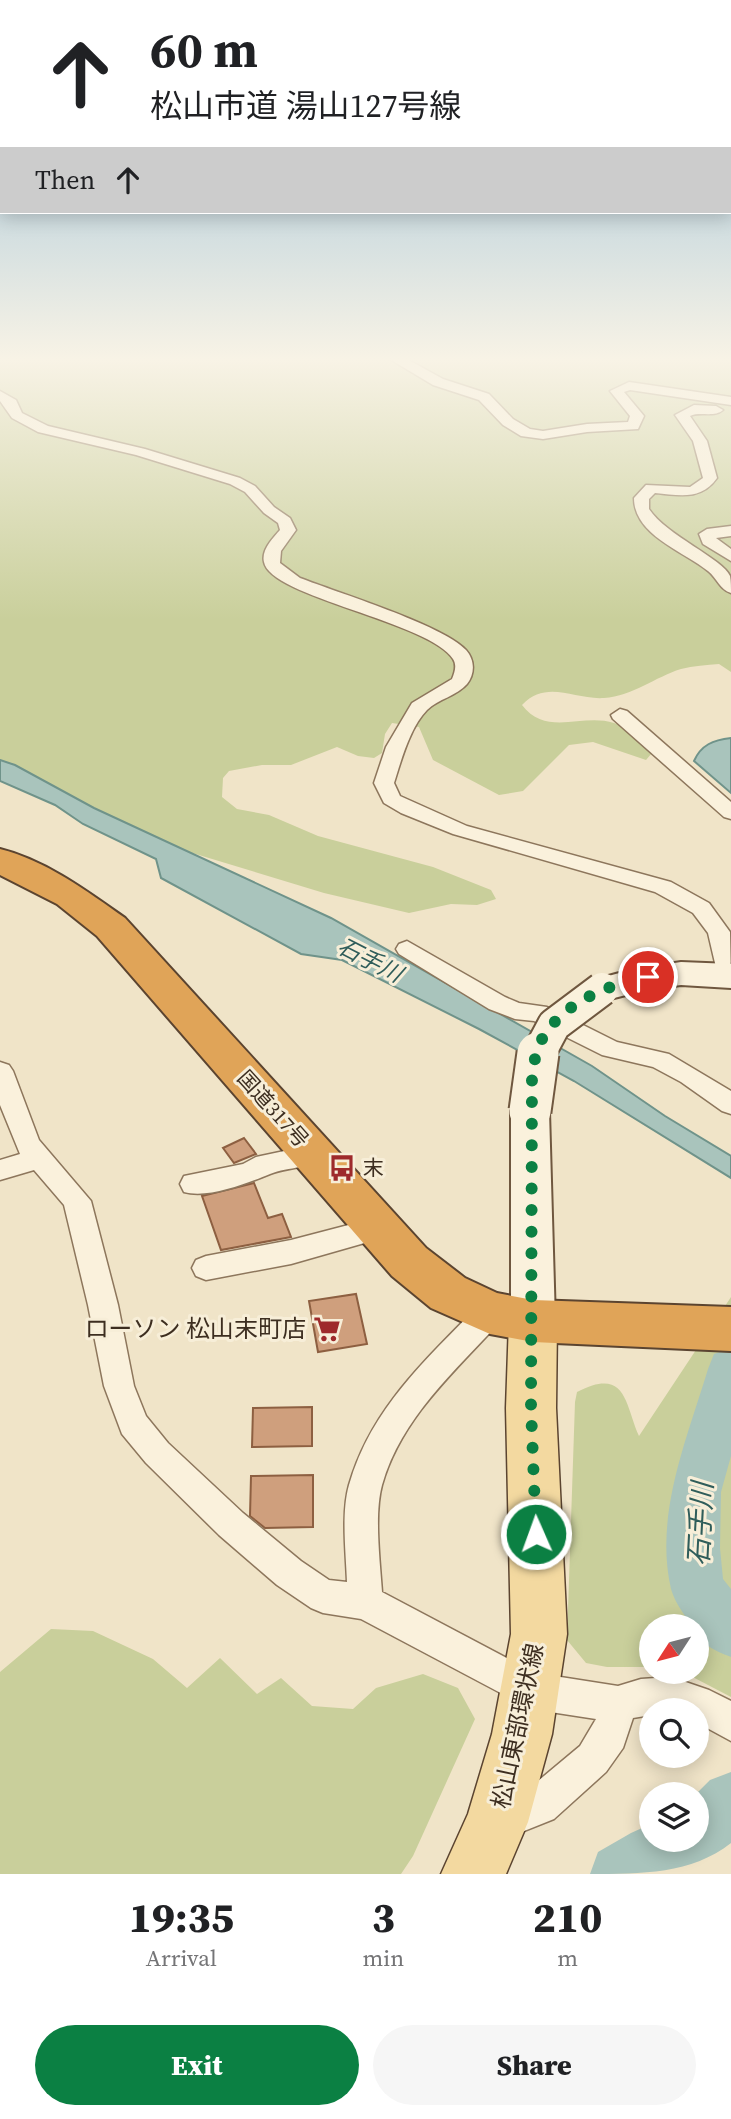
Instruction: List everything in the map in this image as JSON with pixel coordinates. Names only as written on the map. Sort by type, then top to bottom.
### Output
[{"type":"highway","name":"国道317号","points":[[0,860],[70,896],[111,926],[409,1262],[448,1293],[511,1317],[649,1328],[731,1329]]},
{"type":"main road","name":"松山東部環状線","points":[[473,1874],[497,1822],[531,1691],[539,1634],[531,1408],[511,1317]]},
{"type":"street","points":[[112,445],[235,481],[250,489],[269,510],[285,521],[288,530],[275,546],[270,557],[272,565],[295,580],[434,636],[459,653],[464,663],[464,672],[459,682],[419,707],[396,747],[384,783],[391,799],[408,809],[460,830],[663,887],[701,908],[719,932],[730,976],[667,973],[629,980],[602,989],[573,1007],[552,1026],[540,1044],[532,1070],[511,1317],[419,1388],[388,1429],[365,1487],[362,1539],[365,1602]]},
{"type":"street","points":[[700,445],[710,478],[706,485],[699,490],[684,492],[651,488],[646,491],[642,500],[643,514],[665,538],[714,568],[731,588]]},
{"type":"street","points":[[731,531],[708,534],[709,541],[731,556]]},
{"type":"street","points":[[620,715],[660,751],[691,774],[731,813]]},
{"type":"street","points":[[407,949],[496,1003],[515,1011],[538,1013],[611,1049],[660,1060],[690,1076],[731,1104]]},
{"type":"street","points":[[0,1071],[28,1145],[77,1201],[103,1305],[119,1386],[133,1424],[175,1471],[231,1524],[289,1573],[323,1595],[365,1602],[531,1691],[618,1704],[641,1697],[671,1695],[709,1708],[731,1723]]},
{"type":"street","points":[[194,1184],[249,1173],[265,1164],[295,1158],[310,1150]]},
{"type":"street","points":[[0,1170],[41,1158]]},
{"type":"street","points":[[206,1268],[291,1252],[379,1228]]},
{"type":"street","points":[[497,1822],[540,1805],[593,1759],[610,1735],[618,1704]]},
{"type":"green space","points":[[0,445],[731,445],[731,672],[719,664],[695,666],[671,672],[615,697],[593,698],[551,692],[531,697],[522,705],[542,720],[590,720],[619,725],[652,753],[646,760],[593,742],[569,745],[523,791],[499,795],[433,760],[419,727],[392,723],[385,734],[382,753],[374,758],[358,756],[337,747],[291,765],[262,765],[229,771],[223,778],[222,797],[237,809],[269,815],[318,836],[433,867],[491,890],[496,899],[477,905],[451,904],[409,913],[324,893],[189,852],[0,760]]},
{"type":"green space","points":[[731,1297],[731,1697],[706,1684],[709,1684],[709,1614],[639,1614],[639,1667],[607,1667],[586,1663],[567,1640],[577,1392],[593,1385],[615,1386],[622,1393],[639,1436]]},
{"type":"green space","points":[[51,1629],[93,1631],[153,1659],[187,1688],[220,1658],[257,1694],[281,1678],[312,1706],[353,1709],[376,1688],[423,1674],[458,1688],[475,1719],[413,1856],[401,1874],[0,1874],[0,1672]]},
{"type":"water","points":[[731,738],[731,793],[694,761],[708,744]]},
{"type":"water","points":[[0,760],[15,765],[94,808],[331,918],[592,1066],[665,1116],[731,1156],[731,1178],[574,1081],[479,1029],[342,960],[301,954],[161,878],[156,859],[83,824],[55,805],[0,781]]},
{"type":"building","points":[[244,1138],[256,1154],[234,1163],[223,1148]]},
{"type":"building","points":[[254,1183],[268,1218],[282,1214],[291,1237],[221,1250],[202,1196]]},
{"type":"building","points":[[356,1294],[367,1344],[318,1352],[309,1301]]},
{"type":"building","points":[[312,1407],[312,1446],[252,1447],[253,1408]]},
{"type":"building","points":[[313,1475],[313,1527],[265,1528],[250,1516],[251,1476]]},
{"type":"waterway","name":"石手川","points":[[731,1369],[696,1492],[694,1548],[698,1589],[725,1626],[731,1630]]},
{"type":"waterway","points":[[709,1823],[731,1801]]},
{"type":"waterway","points":[[620,1874],[657,1852]]},
{"type":"place","name":"末","points":[[342,1168]]},
{"type":"place","name":"ローソン 松山末町店","points":[[327,1329]]},
{"type":"route","points":[[536,1534],[531,1408],[532,1070],[540,1044],[552,1026],[573,1007],[602,989],[648,977]]}]
